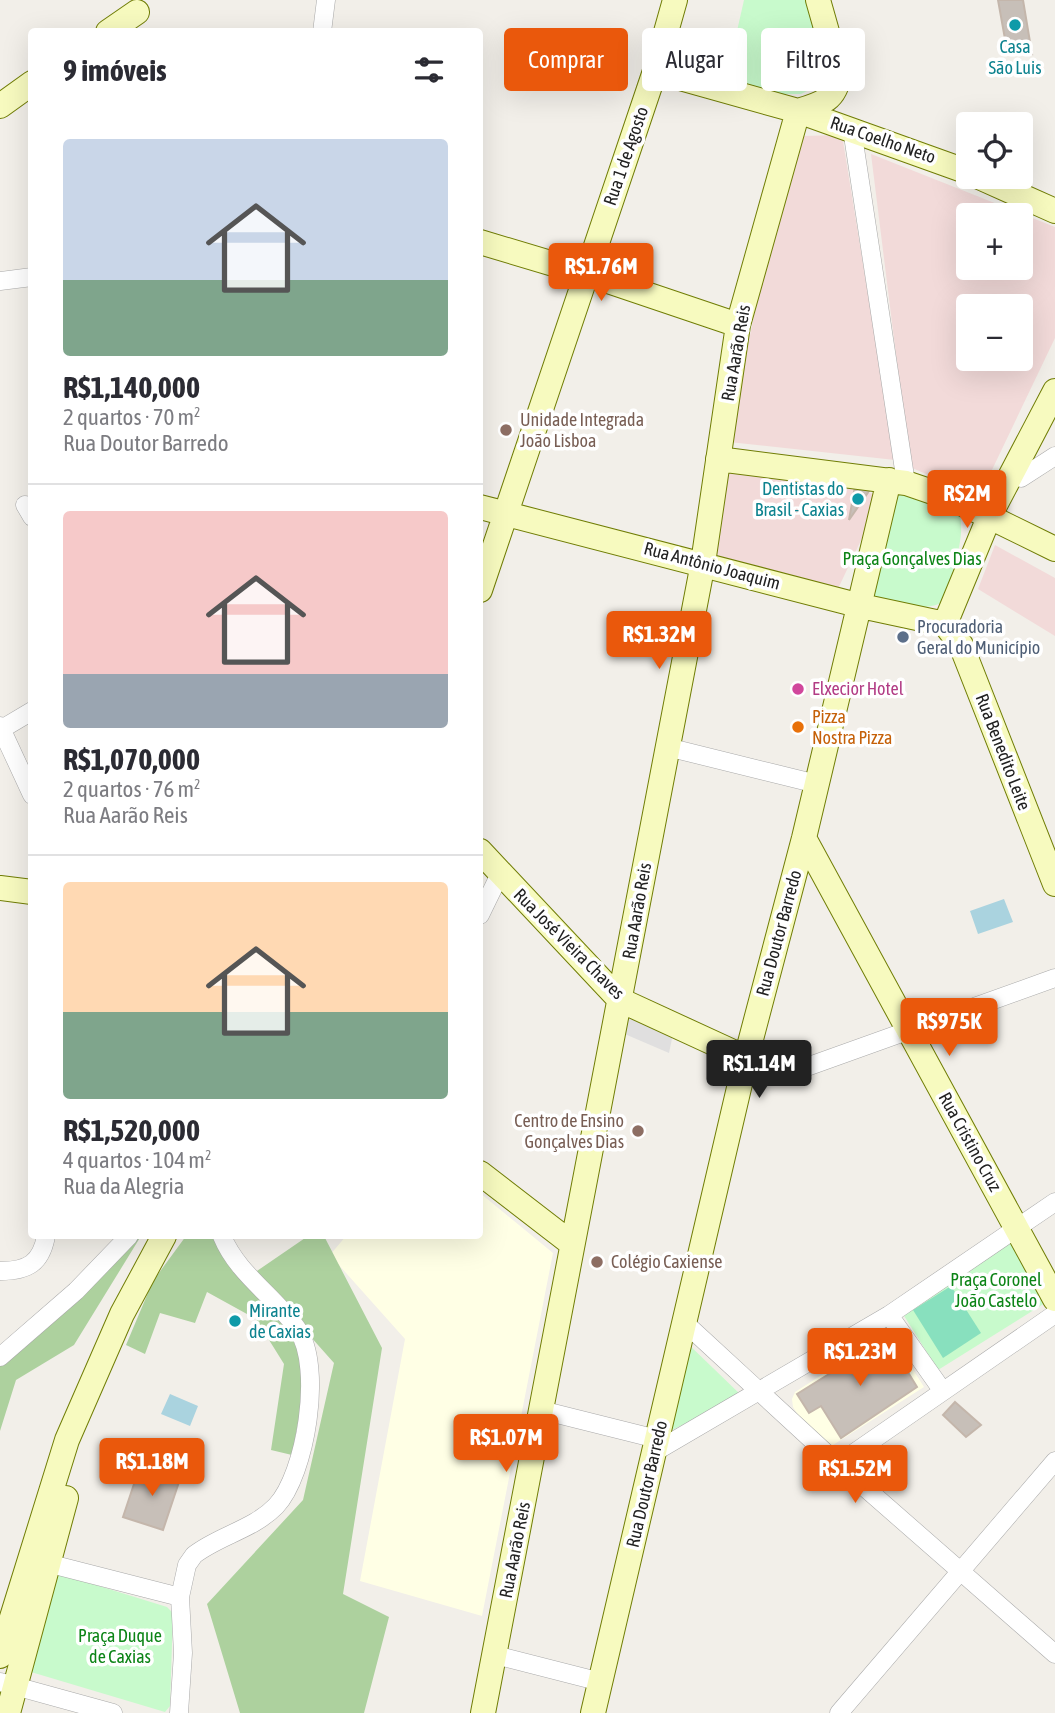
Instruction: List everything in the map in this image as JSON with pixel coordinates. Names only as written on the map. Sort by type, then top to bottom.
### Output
[{"type":"main road","name":"Rua 1 de Agosto","points":[[667,28],[675,0]]},
{"type":"main road","points":[[798,111],[822,104],[832,97],[838,86],[839,74],[818,0]]},
{"type":"main road","points":[[113,28],[136,11]]},
{"type":"main road","points":[[0,106],[28,86]]},
{"type":"main road","name":"Rua 1 de Agosto","points":[[483,582],[648,91]]},
{"type":"main road","name":"Rua Coelho Neto","points":[[726,91],[852,129],[956,168]]},
{"type":"main road","name":"Rua Aarão Reis","points":[[483,1713],[703,563],[738,325],[798,111]]},
{"type":"main road","points":[[1006,189],[1055,211]]},
{"type":"main road","points":[[483,243],[587,274],[738,325]]},
{"type":"main road","points":[[945,624],[990,515],[1055,391]]},
{"type":"main road","points":[[718,459],[898,481],[990,515],[1055,549]]},
{"type":"main road","name":"Rua Doutor Barredo","points":[[595,1711],[746,1058],[861,606],[898,481]]},
{"type":"main road","name":"Rua Antônio Joaquim","points":[[483,508],[861,606],[945,624]]},
{"type":"main road","name":"Rua Benedito Leite","points":[[945,624],[961,645],[1055,884]]},
{"type":"main road","name":"Rua Cristino Cruz","points":[[804,838],[907,1031],[1018,1226],[1055,1299]]},
{"type":"main road","name":"Rua José Vieira Chaves","points":[[483,854],[620,1000],[746,1058]]},
{"type":"main road","points":[[0,888],[28,892]]},
{"type":"main road","points":[[483,1175],[572,1244]]},
{"type":"main road","points":[[8,1713],[8,1684],[39,1561],[107,1353],[122,1314],[162,1239]]},
{"type":"main road","points":[[0,1656],[7,1609],[39,1561]]},
{"type":"street","points":[[322,28],[326,0]]},
{"type":"street","points":[[852,129],[898,481]]},
{"type":"street","points":[[0,281],[28,278]]},
{"type":"street","points":[[1010,475],[1021,478],[1055,456]]},
{"type":"street","points":[[28,713],[0,728],[28,787]]},
{"type":"street","points":[[667,747],[817,785]]},
{"type":"street","points":[[483,909],[500,874]]},
{"type":"street","points":[[746,1058],[779,1071],[791,1072],[1055,978]]},
{"type":"street","points":[[541,1410],[655,1446],[759,1393],[888,1315],[1055,1202]]},
{"type":"street","points":[[0,1271],[17,1271],[31,1264],[43,1254],[46,1239]]},
{"type":"street","points":[[0,1357],[76,1292],[125,1239]]},
{"type":"street","points":[[179,1713],[183,1653],[180,1597],[187,1565],[194,1555],[259,1519],[274,1508],[287,1493],[299,1460],[311,1387],[306,1343],[286,1315],[239,1267],[224,1239]]},
{"type":"street","points":[[838,1464],[1055,1314]]},
{"type":"street","points":[[888,1315],[942,1390]]},
{"type":"street","points":[[685,1323],[838,1464],[1055,1654]]},
{"type":"street","points":[[839,1713],[1055,1461]]},
{"type":"street","points":[[39,1561],[180,1597]]},
{"type":"street","points":[[495,1655],[601,1682]]},
{"type":"street","points":[[8,1684],[113,1713]]},
{"type":"shaded area","points":[[842,135],[895,460],[729,442],[771,229],[803,136]]},
{"type":"shaded area","points":[[871,154],[995,203],[956,203],[956,280],[1033,280],[1033,218],[1055,227],[1055,338],[979,497],[910,467]]},
{"type":"shaded area","points":[[715,455],[882,496],[835,595],[696,564]]},
{"type":"shaded area","points":[[995,545],[1055,578],[1055,636],[978,589]]},
{"type":"shaded area","points":[[624,1006],[674,1029],[669,1053],[620,1032]]},
{"type":"shaded area","points":[[483,1195],[553,1253],[482,1616],[360,1581],[405,1339],[330,1255],[343,1239],[483,1239]]},
{"type":"shaded area","points":[[889,1332],[924,1387],[833,1445],[826,1444],[803,1423],[793,1407],[795,1392]]},
{"type":"green space","points":[[744,0],[816,0],[822,28],[761,28],[761,91],[807,91],[801,94],[754,94],[744,91],[747,91],[747,28],[738,28]]},
{"type":"green space","name":"Praça Gonçalves Dias","points":[[896,490],[959,511],[961,533],[957,556],[944,601],[936,605],[917,607],[867,594]]},
{"type":"green space","name":"Praça Coronel João Castelo","points":[[1012,1236],[1045,1303],[938,1370],[901,1311]]},
{"type":"green space","points":[[123,1239],[139,1239],[74,1345],[16,1380],[0,1431],[0,1363]]},
{"type":"green space","points":[[184,1239],[224,1239],[298,1339],[304,1390],[292,1455],[271,1450],[284,1364],[256,1319],[207,1292],[195,1323],[160,1313],[145,1354],[126,1345],[153,1281]]},
{"type":"green space","points":[[304,1239],[326,1239],[382,1348],[343,1594],[389,1617],[364,1713],[240,1713],[207,1604],[303,1500],[334,1363],[254,1273]]},
{"type":"green space","points":[[951,1286],[981,1333],[943,1358],[913,1310]]},
{"type":"green space","points":[[684,1340],[742,1396],[668,1432]]},
{"type":"green space","name":"Praça Duque de Caxias","points":[[57,1573],[167,1607],[173,1613],[170,1706],[165,1712],[31,1672]]},
{"type":"water","points":[[1004,899],[1013,922],[978,934],[970,911]]},
{"type":"water","points":[[170,1394],[198,1406],[190,1426],[161,1414]]},
{"type":"building","name":"Casa São Luis","points":[[998,0],[1023,0],[1032,54],[1007,50]]},
{"type":"building","name":"Dentistas do Brasil - Caxias","points":[[857,475],[878,478],[849,520]]},
{"type":"building","points":[[887,1338],[917,1387],[841,1438],[821,1406],[809,1413],[797,1394]]},
{"type":"building","points":[[955,1402],[981,1425],[966,1437],[943,1415]]},
{"type":"building","points":[[140,1466],[180,1479],[163,1530],[123,1517]]},
{"type":"place","name":"Casa São Luis","points":[[1015,25]]},
{"type":"place","name":"Unidade Integrada João Lisboa","points":[[506,430]]},
{"type":"place","name":"Dentistas do Brasil - Caxias","points":[[858,499]]},
{"type":"place","name":"Procuradoria Geral do Município","points":[[903,637]]},
{"type":"place","name":"Elxecior Hotel","points":[[798,689]]},
{"type":"place","name":"Pizza Nostra Pizza","points":[[798,727]]},
{"type":"place","name":"Centro de Ensino Gonçalves Dias","points":[[638,1131]]},
{"type":"place","name":"Colégio Caxiense","points":[[597,1262]]},
{"type":"place","name":"Mirante de Caxias","points":[[235,1321]]}]
